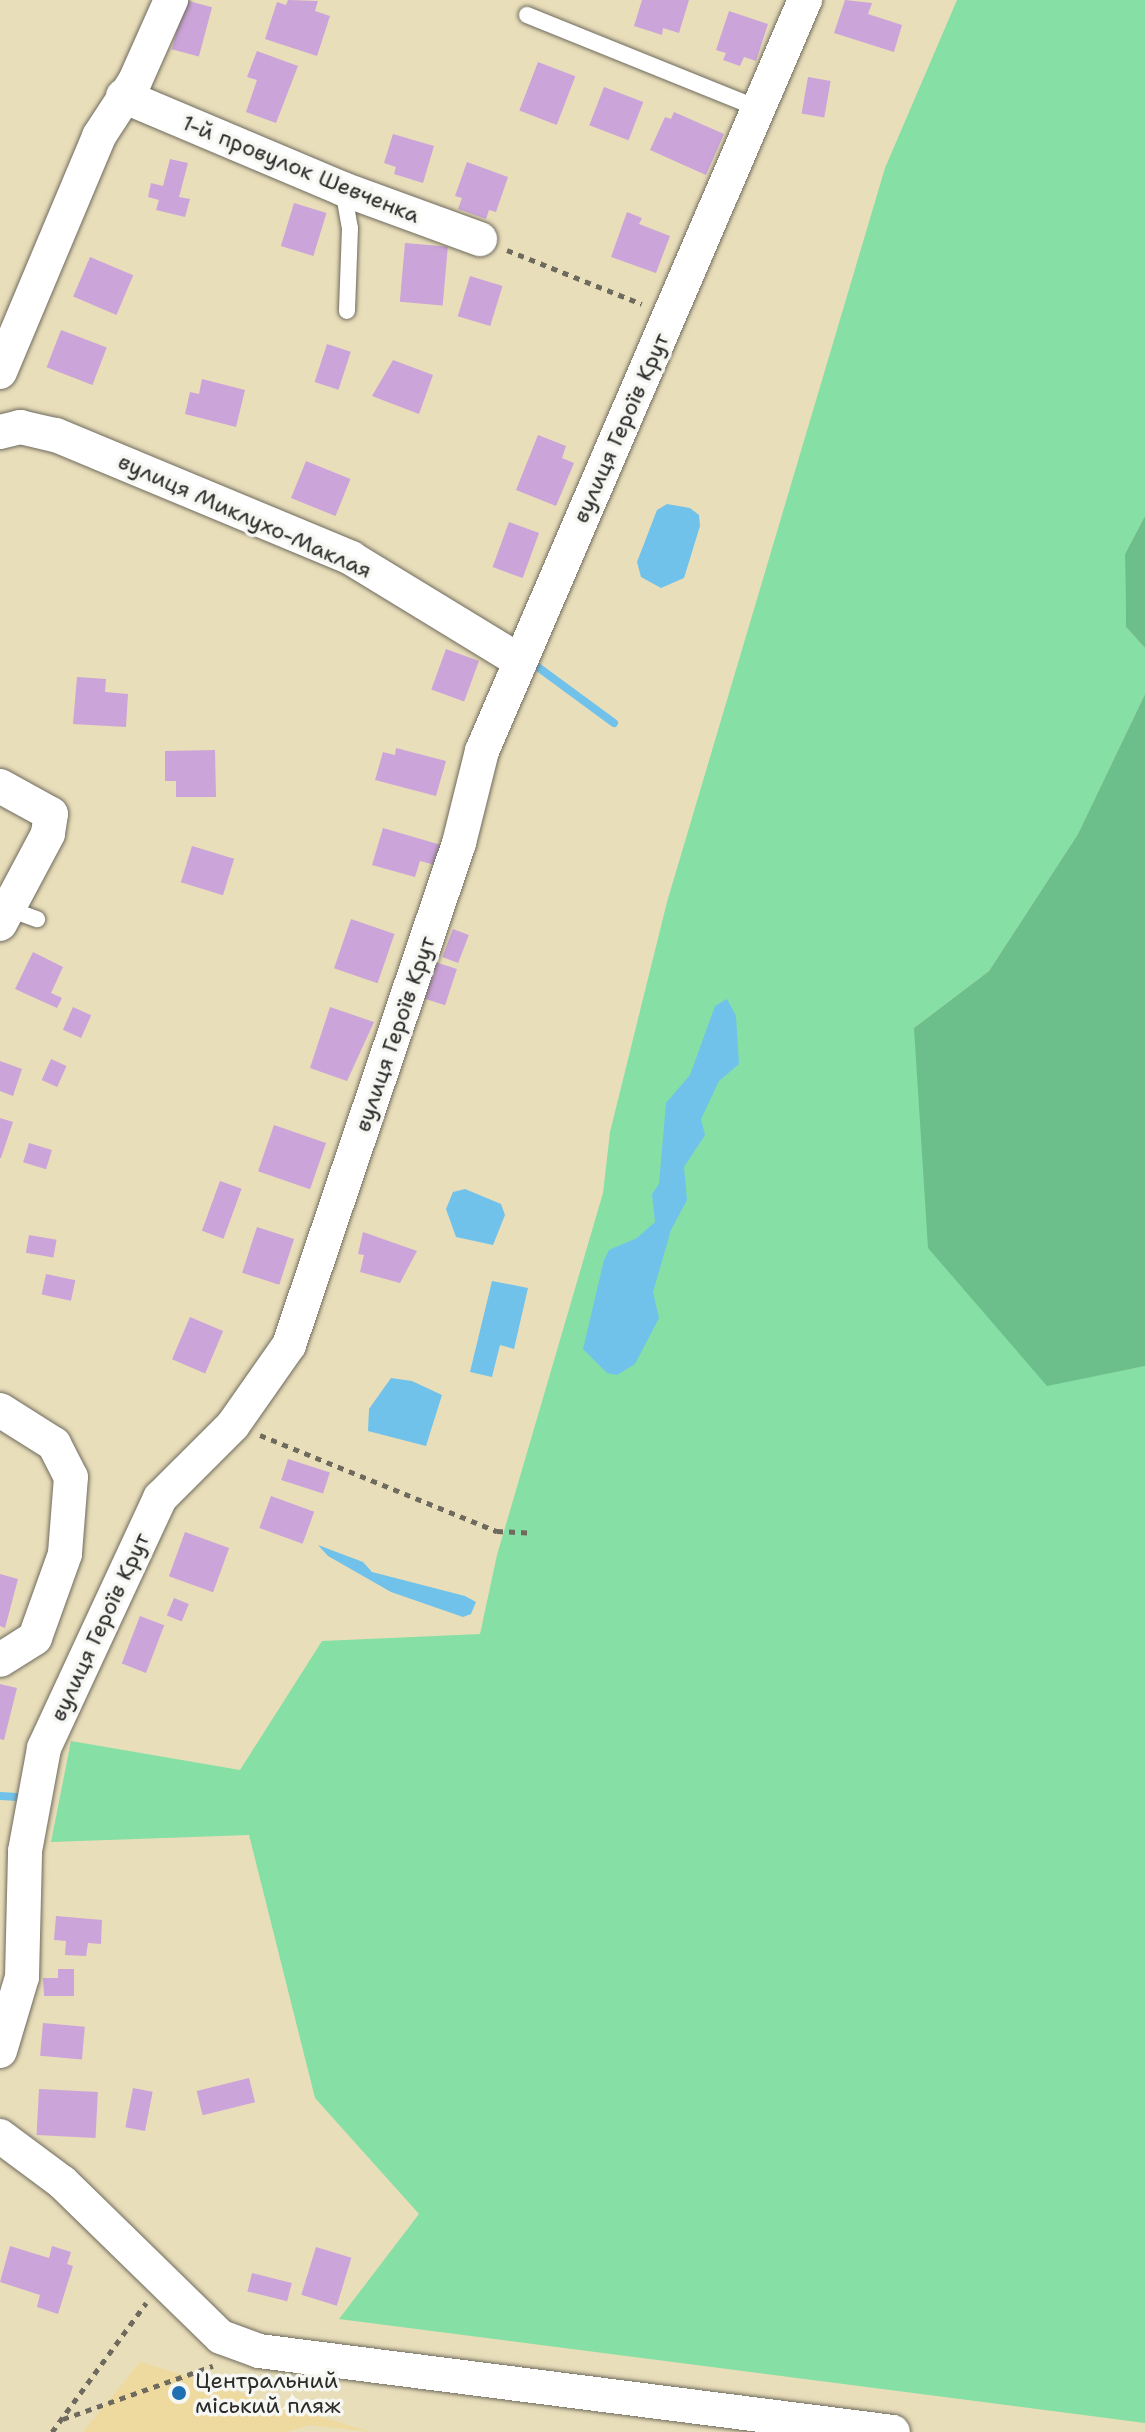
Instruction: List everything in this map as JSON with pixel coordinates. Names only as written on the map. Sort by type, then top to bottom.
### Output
[{"type":"street","points":[[0,372],[96,143],[171,0]]},
{"type":"street","name":"вулиця Героїв Крут","points":[[0,2051],[22,1977],[25,1851],[44,1748],[160,1498],[233,1425],[289,1345],[310,1292],[459,843],[476,770],[520,661],[762,110],[805,0]]},
{"type":"street","name":"1-й провулок Шевченка","points":[[123,96],[343,189],[480,239]]},
{"type":"street","name":"вулиця Миклухо-Маклая","points":[[0,432],[20,427],[69,439],[351,558],[520,661]]},
{"type":"street","points":[[0,788],[37,802],[51,814],[48,834],[15,918]]},
{"type":"street","points":[[0,1410],[54,1444],[71,1477],[65,1554],[35,1638],[0,1660]]},
{"type":"street","points":[[0,2136],[62,2182],[221,2337],[259,2351],[893,2432]]},
{"type":"lane","points":[[527,15],[762,110]]},
{"type":"lane","points":[[343,189],[350,228],[347,311]]},
{"type":"path","points":[[480,239],[671,315]]},
{"type":"path","points":[[233,1425],[474,1522],[532,1533]]},
{"type":"path","points":[[52,2432],[164,2279]]},
{"type":"path","points":[[63,2419],[259,2351]]},
{"type":"green space","points":[[957,0],[1145,0],[1145,516],[1125,554],[1126,627],[1145,648],[1145,694],[1078,834],[989,971],[914,1028],[1047,1385],[1145,1366],[1145,2423],[339,2319],[419,2214],[315,2098],[249,1835],[51,1842],[71,1741],[240,1770],[322,1641],[480,1634],[497,1555],[603,1193],[610,1132],[667,902],[885,168]]},
{"type":"green space","points":[[1145,516],[1145,648],[1126,627],[1125,554]]},
{"type":"green space","points":[[1145,694],[1145,1366],[1047,1386],[928,1248],[914,1028],[989,971],[1078,834]]},
{"type":"sand","name":"Центральний міський пляж","points":[[140,2362],[371,2432],[310,2425],[286,2432],[83,2432]]},
{"type":"water","points":[[667,504],[690,508],[699,515],[700,526],[684,578],[661,588],[641,577],[637,562],[657,510]]},
{"type":"water","points":[[727,999],[736,1016],[739,1064],[719,1081],[701,1119],[705,1135],[684,1167],[687,1200],[671,1230],[653,1292],[659,1318],[635,1364],[617,1375],[607,1373],[583,1349],[604,1260],[609,1250],[637,1238],[655,1222],[652,1194],[659,1184],[666,1103],[690,1075],[715,1006]]},
{"type":"water","points":[[465,1189],[501,1204],[505,1215],[493,1245],[456,1237],[446,1209],[453,1192]]},
{"type":"water","points":[[492,1281],[528,1288],[514,1349],[500,1345],[492,1377],[470,1372]]},
{"type":"water","points":[[391,1378],[412,1381],[442,1395],[426,1446],[368,1431],[369,1409]]},
{"type":"water","points":[[318,1545],[363,1562],[372,1572],[465,1596],[476,1602],[471,1614],[463,1617],[391,1592],[328,1556]]},
{"type":"building","points":[[185,0],[212,7],[199,57],[172,49]]},
{"type":"building","points":[[288,0],[318,1],[315,11],[330,16],[317,56],[265,39],[277,2],[286,5]]},
{"type":"building","points":[[642,0],[689,0],[679,33],[663,28],[662,35],[634,26]]},
{"type":"building","points":[[845,0],[872,3],[868,14],[902,25],[894,52],[834,33]]},
{"type":"building","points":[[729,11],[768,24],[756,61],[744,57],[740,66],[723,60],[726,53],[716,50]]},
{"type":"building","points":[[257,51],[298,66],[276,123],[246,112],[257,80],[247,77]]},
{"type":"building","points":[[538,62],[575,76],[557,125],[519,111]]},
{"type":"building","points":[[808,77],[831,81],[824,117],[802,113]]},
{"type":"building","points":[[604,87],[643,102],[629,140],[589,125]]},
{"type":"building","points":[[674,112],[724,134],[706,175],[650,150],[665,117],[671,119]]},
{"type":"building","points":[[393,134],[434,146],[423,183],[394,174],[396,167],[384,163]]},
{"type":"building","points":[[170,159],[188,163],[179,197],[190,199],[185,217],[156,210],[159,200],[148,197],[151,183],[163,186]]},
{"type":"building","points":[[467,162],[508,177],[496,212],[489,210],[486,219],[458,209],[462,198],[455,196]]},
{"type":"building","points":[[294,203],[327,213],[313,256],[281,246]]},
{"type":"building","points":[[627,212],[642,218],[639,224],[670,236],[656,273],[611,257]]},
{"type":"building","points":[[405,243],[448,247],[443,306],[400,302]]},
{"type":"building","points":[[90,257],[133,275],[116,315],[73,297]]},
{"type":"building","points":[[470,276],[503,286],[490,326],[458,316]]},
{"type":"building","points":[[61,330],[107,348],[92,385],[47,367]]},
{"type":"building","points":[[327,344],[351,352],[338,390],[315,382]]},
{"type":"building","points":[[393,360],[433,375],[419,414],[372,396]]},
{"type":"building","points":[[202,379],[245,390],[236,427],[185,414],[190,392],[199,394]]},
{"type":"building","points":[[538,435],[566,446],[562,458],[574,463],[556,506],[516,490]]},
{"type":"building","points":[[306,461],[351,479],[336,516],[291,498]]},
{"type":"building","points":[[509,522],[539,533],[523,578],[493,567]]},
{"type":"building","points":[[446,649],[479,661],[464,701],[431,689]]},
{"type":"building","points":[[77,677],[106,679],[105,692],[128,694],[126,727],[73,724]]},
{"type":"building","points":[[396,748],[446,761],[436,796],[375,780],[383,752],[395,755]]},
{"type":"building","points":[[215,750],[216,797],[176,797],[176,781],[165,781],[165,751]]},
{"type":"building","points":[[383,828],[441,845],[435,865],[420,861],[415,877],[372,865]]},
{"type":"building","points":[[192,846],[234,859],[223,895],[181,882]]},
{"type":"building","points":[[351,919],[394,934],[378,983],[334,968]]},
{"type":"building","points":[[453,929],[469,935],[458,963],[442,957]]},
{"type":"building","points":[[33,952],[63,967],[51,993],[62,998],[57,1008],[15,989]]},
{"type":"building","points":[[435,962],[457,969],[445,1005],[423,998]]},
{"type":"building","points":[[73,1007],[91,1015],[81,1038],[63,1030]]},
{"type":"building","points":[[330,1007],[374,1022],[347,1081],[310,1068]]},
{"type":"building","points":[[51,1059],[67,1066],[57,1087],[42,1080]]},
{"type":"building","points":[[0,1061],[22,1069],[13,1096],[0,1091]]},
{"type":"building","points":[[0,1118],[13,1122],[1,1158],[0,1158]]},
{"type":"building","points":[[274,1125],[326,1143],[310,1189],[258,1171]]},
{"type":"building","points":[[29,1143],[52,1150],[46,1169],[23,1162]]},
{"type":"building","points":[[220,1181],[242,1189],[223,1239],[202,1231]]},
{"type":"building","points":[[257,1227],[294,1239],[279,1285],[242,1273]]},
{"type":"building","points":[[363,1232],[417,1251],[400,1283],[360,1272],[364,1255],[358,1254]]},
{"type":"building","points":[[29,1235],[57,1240],[53,1258],[26,1253]]},
{"type":"building","points":[[46,1274],[75,1280],[71,1301],[42,1295]]},
{"type":"building","points":[[190,1317],[223,1331],[205,1373],[172,1359]]},
{"type":"building","points":[[288,1459],[330,1473],[323,1494],[281,1480]]},
{"type":"building","points":[[271,1496],[314,1512],[303,1544],[259,1528]]},
{"type":"building","points":[[185,1532],[229,1548],[213,1592],[169,1576]]},
{"type":"building","points":[[0,1574],[18,1579],[5,1628],[0,1626]]},
{"type":"building","points":[[174,1598],[189,1604],[182,1622],[167,1616]]},
{"type":"building","points":[[140,1616],[164,1625],[146,1673],[122,1664]]},
{"type":"building","points":[[0,1684],[17,1688],[4,1740],[0,1739]]},
{"type":"building","points":[[56,1916],[102,1920],[101,1944],[88,1943],[86,1956],[65,1955],[66,1941],[54,1940]]},
{"type":"building","points":[[58,1969],[74,1969],[74,1996],[44,1996],[43,1978],[58,1978]]},
{"type":"building","points":[[43,2023],[85,2027],[82,2060],[40,2056]]},
{"type":"building","points":[[249,2078],[255,2102],[203,2115],[197,2091]]},
{"type":"building","points":[[133,2088],[153,2092],[145,2131],[125,2127]]},
{"type":"building","points":[[39,2089],[98,2092],[96,2138],[37,2135]]},
{"type":"building","points":[[10,2246],[49,2258],[52,2246],[71,2252],[67,2264],[73,2266],[58,2314],[37,2307],[40,2295],[0,2282]]},
{"type":"building","points":[[316,2247],[351,2258],[337,2306],[301,2295]]},
{"type":"building","points":[[252,2273],[292,2283],[287,2301],[247,2291]]},
{"type":"waterway","points":[[535,665],[614,723]]},
{"type":"waterway","points":[[0,1796],[22,1797]]},
{"type":"place","name":"Центральний міський пляж","points":[[179,2393]]}]
